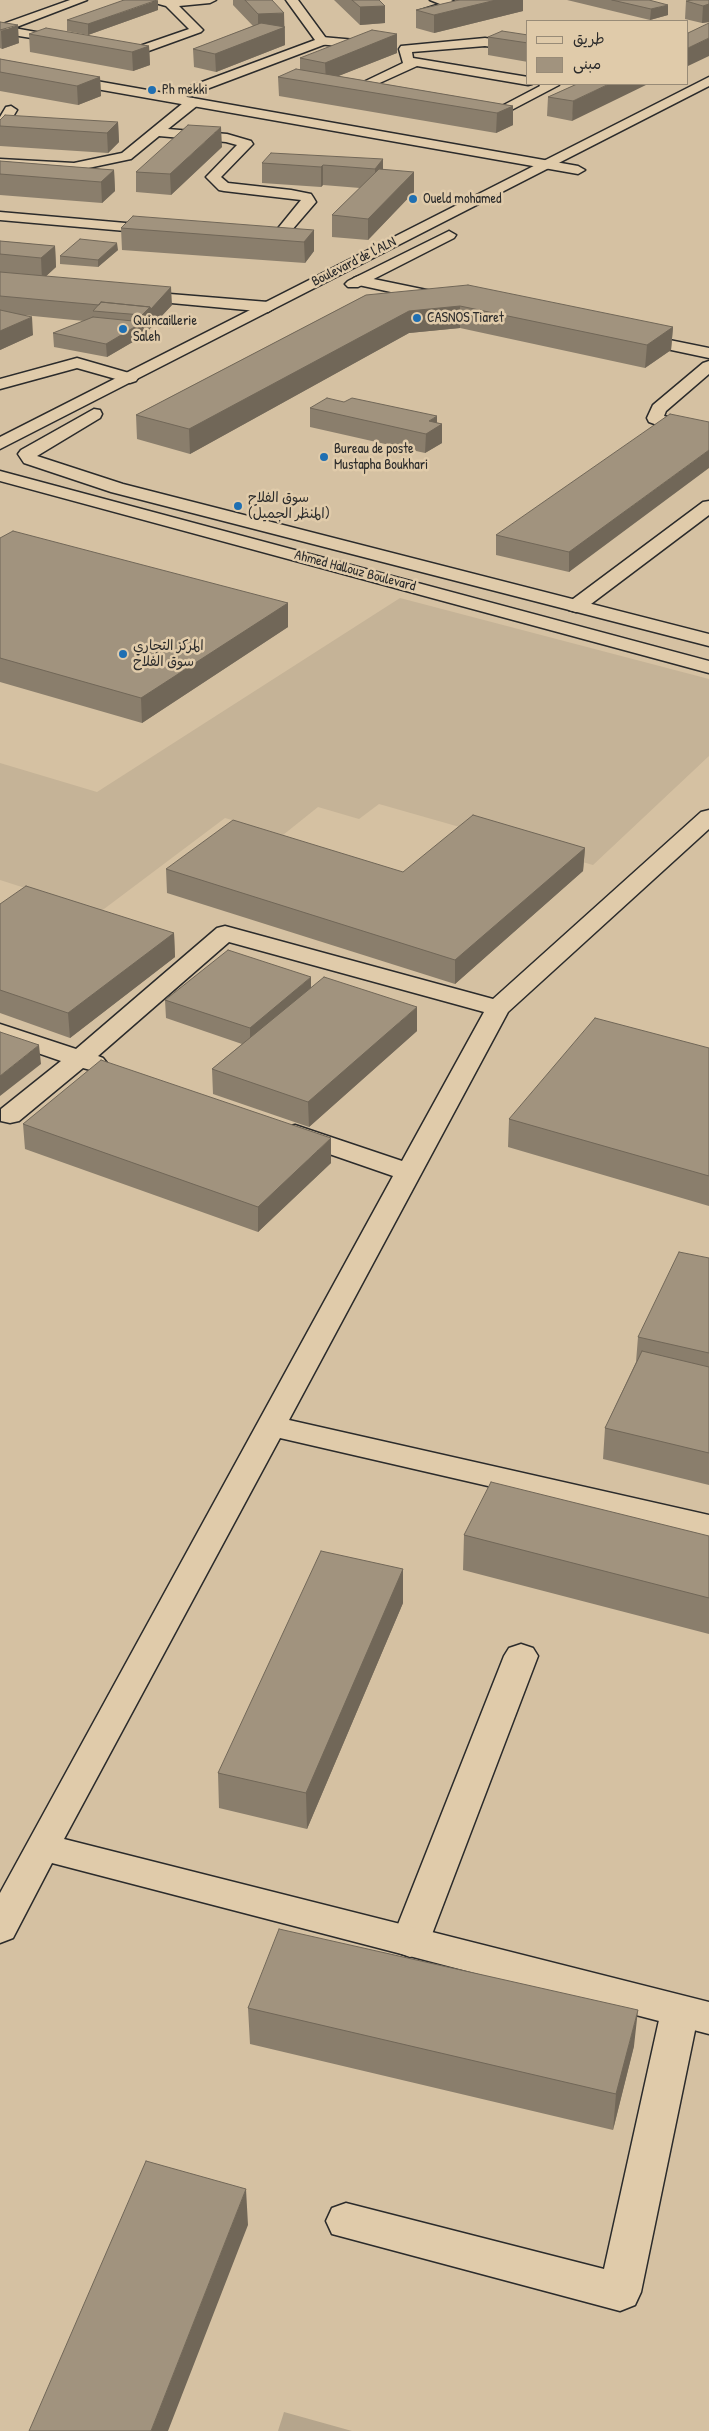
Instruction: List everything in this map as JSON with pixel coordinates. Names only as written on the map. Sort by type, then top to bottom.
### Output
[{"type":"street","points":[[76,43],[0,30],[81,0]]},
{"type":"street","points":[[151,0],[170,3],[210,0]]},
{"type":"street","points":[[292,0],[322,41]]},
{"type":"street","points":[[420,13],[453,4],[436,0]]},
{"type":"street","points":[[104,48],[132,53],[198,30],[170,3]]},
{"type":"street","points":[[171,98],[322,41],[396,48],[485,42],[526,48]]},
{"type":"street","points":[[396,48],[407,61],[526,81]]},
{"type":"street","points":[[397,93],[359,87],[416,62]]},
{"type":"street","points":[[0,68],[578,170]]},
{"type":"street","name":"Boulevard de l'ALN","points":[[0,445],[39,422],[130,378],[709,81]]},
{"type":"street","points":[[463,105],[500,112],[553,85]]},
{"type":"street","points":[[0,163],[74,167],[126,156],[194,102]]},
{"type":"street","points":[[11,110],[1,126],[20,127]]},
{"type":"street","points":[[133,134],[227,138],[246,144],[213,177],[224,187],[291,194],[306,197],[309,202],[280,235],[268,240],[238,237]]},
{"type":"street","points":[[561,179],[596,161]]},
{"type":"street","points":[[0,216],[179,232]]},
{"type":"street","name":"Boulevard de l'ALN","points":[[341,290],[464,228]]},
{"type":"street","points":[[359,281],[466,303]]},
{"type":"street","points":[[115,294],[268,307]]},
{"type":"street","points":[[622,335],[709,353]]},
{"type":"street","points":[[0,384],[77,364],[130,378]]},
{"type":"street","points":[[709,366],[659,409],[655,418],[674,425],[709,433]]},
{"type":"street","points":[[0,476],[25,468],[28,457],[103,410]]},
{"type":"street","points":[[0,432],[39,422]]},
{"type":"street","name":"Ahmed Hallouz Boulevard","points":[[0,445],[14,449],[28,457],[117,488],[709,640]]},
{"type":"street","name":"Ahmed Hallouz Boulevard","points":[[0,476],[709,667]]},
{"type":"street","points":[[576,606],[709,506]]},
{"type":"street","points":[[0,1928],[42,1847],[498,1008],[707,822]]},
{"type":"street","points":[[10,1115],[80,1058],[225,933],[498,1008]]},
{"type":"street","points":[[0,1032],[118,1071]]},
{"type":"street","points":[[277,1126],[408,1172]]},
{"type":"street","points":[[270,1426],[709,1526]]},
{"type":"street","points":[[410,1942],[521,1656]]},
{"type":"street","points":[[42,1847],[694,2014],[620,2292],[346,2220]]},
{"type":"shaded area","points":[[400,598],[709,679],[709,756],[593,865],[379,804],[359,819],[318,807],[283,835],[225,818],[100,912],[0,880],[0,763],[97,792]]},
{"type":"shaded area","points":[[284,2412],[352,2431],[278,2431]]},
{"type":"building","points":[[124,0],[157,0],[88,24],[67,20]]},
{"type":"building","points":[[245,0],[272,0],[284,13],[258,14]]},
{"type":"building","points":[[352,0],[379,0],[385,6],[360,7]]},
{"type":"building","points":[[459,0],[496,0],[434,15],[416,10]]},
{"type":"building","points":[[612,0],[649,0],[668,5],[651,9]]},
{"type":"building","points":[[709,0],[709,4],[703,6],[686,1]]},
{"type":"building","points":[[0,22],[18,25],[0,30]]},
{"type":"building","points":[[261,23],[285,27],[215,54],[193,49]]},
{"type":"building","points":[[709,23],[709,38],[689,48],[689,33]]},
{"type":"building","points":[[46,28],[149,46],[132,52],[29,34]]},
{"type":"building","points":[[372,30],[397,34],[325,63],[300,58]]},
{"type":"building","points":[[502,31],[526,35],[526,43],[488,37]]},
{"type":"building","points":[[0,59],[100,77],[77,86],[0,72]]},
{"type":"building","points":[[296,69],[513,106],[497,113],[278,77]]},
{"type":"building","points":[[575,85],[607,85],[573,101],[548,97]]},
{"type":"building","points":[[5,115],[118,122],[107,133],[0,126],[0,120]]},
{"type":"building","points":[[188,125],[221,127],[170,174],[136,172]]},
{"type":"building","points":[[271,153],[383,159],[375,169],[262,163]]},
{"type":"building","points":[[0,161],[114,170],[101,182],[0,174]]},
{"type":"building","points":[[379,169],[414,172],[368,219],[332,215]]},
{"type":"building","points":[[133,216],[314,230],[304,242],[121,228]]},
{"type":"building","points":[[80,239],[117,243],[98,260],[60,256]]},
{"type":"building","points":[[0,241],[55,246],[41,258],[0,254]]},
{"type":"building","points":[[0,272],[171,287],[151,309],[150,307],[101,302],[99,305],[0,296]]},
{"type":"building","points":[[468,285],[673,327],[647,345],[460,306],[409,311],[189,429],[136,415],[366,295]]},
{"type":"building","points":[[101,302],[150,307],[142,315],[93,311]]},
{"type":"building","points":[[0,310],[32,317],[0,331]]},
{"type":"building","points":[[93,317],[143,322],[106,344],[53,333]]},
{"type":"building","points":[[327,398],[344,402],[352,398],[437,416],[429,421],[442,424],[426,434],[310,408]]},
{"type":"building","points":[[670,414],[709,422],[709,450],[569,552],[496,535]]},
{"type":"building","name":"المركز التجاري سوق الفلاح","points":[[13,531],[288,603],[141,698],[0,658],[0,538]]},
{"type":"building","points":[[473,815],[585,848],[455,960],[166,869],[233,820],[403,872]]},
{"type":"building","points":[[26,886],[174,933],[68,1013],[0,990],[0,904]]},
{"type":"building","points":[[228,950],[311,977],[250,1028],[165,1000]]},
{"type":"building","points":[[324,977],[417,1007],[308,1102],[212,1069]]},
{"type":"building","points":[[595,1018],[709,1048],[709,1176],[509,1119]]},
{"type":"building","points":[[0,1032],[39,1045],[0,1076]]},
{"type":"building","points":[[101,1060],[331,1138],[258,1207],[23,1124]]},
{"type":"building","points":[[679,1252],[709,1258],[709,1353],[638,1337]]},
{"type":"building","points":[[642,1351],[709,1367],[709,1453],[605,1428]]},
{"type":"building","points":[[491,1482],[709,1536],[709,1598],[464,1535]]},
{"type":"building","points":[[321,1551],[403,1569],[306,1793],[218,1773]]},
{"type":"building","points":[[279,1929],[638,2010],[616,2094],[248,2008]]},
{"type":"building","points":[[146,2161],[246,2189],[151,2431],[29,2431]]},
{"type":"place","name":"Ph mekki","points":[[152,90]]},
{"type":"place","name":"Oueld mohamed","points":[[413,199]]},
{"type":"place","name":"CASNOS Tiaret","points":[[417,318]]},
{"type":"place","name":"Quincaillerie Saleh","points":[[123,329]]},
{"type":"place","name":"Bureau de poste Mustapha Boukhari","points":[[324,457]]},
{"type":"place","name":"سوق الفلاح (المنظر الجميل)","points":[[238,506]]},
{"type":"place","name":"المركز التجاري سوق الفلاح","points":[[123,654]]}]
